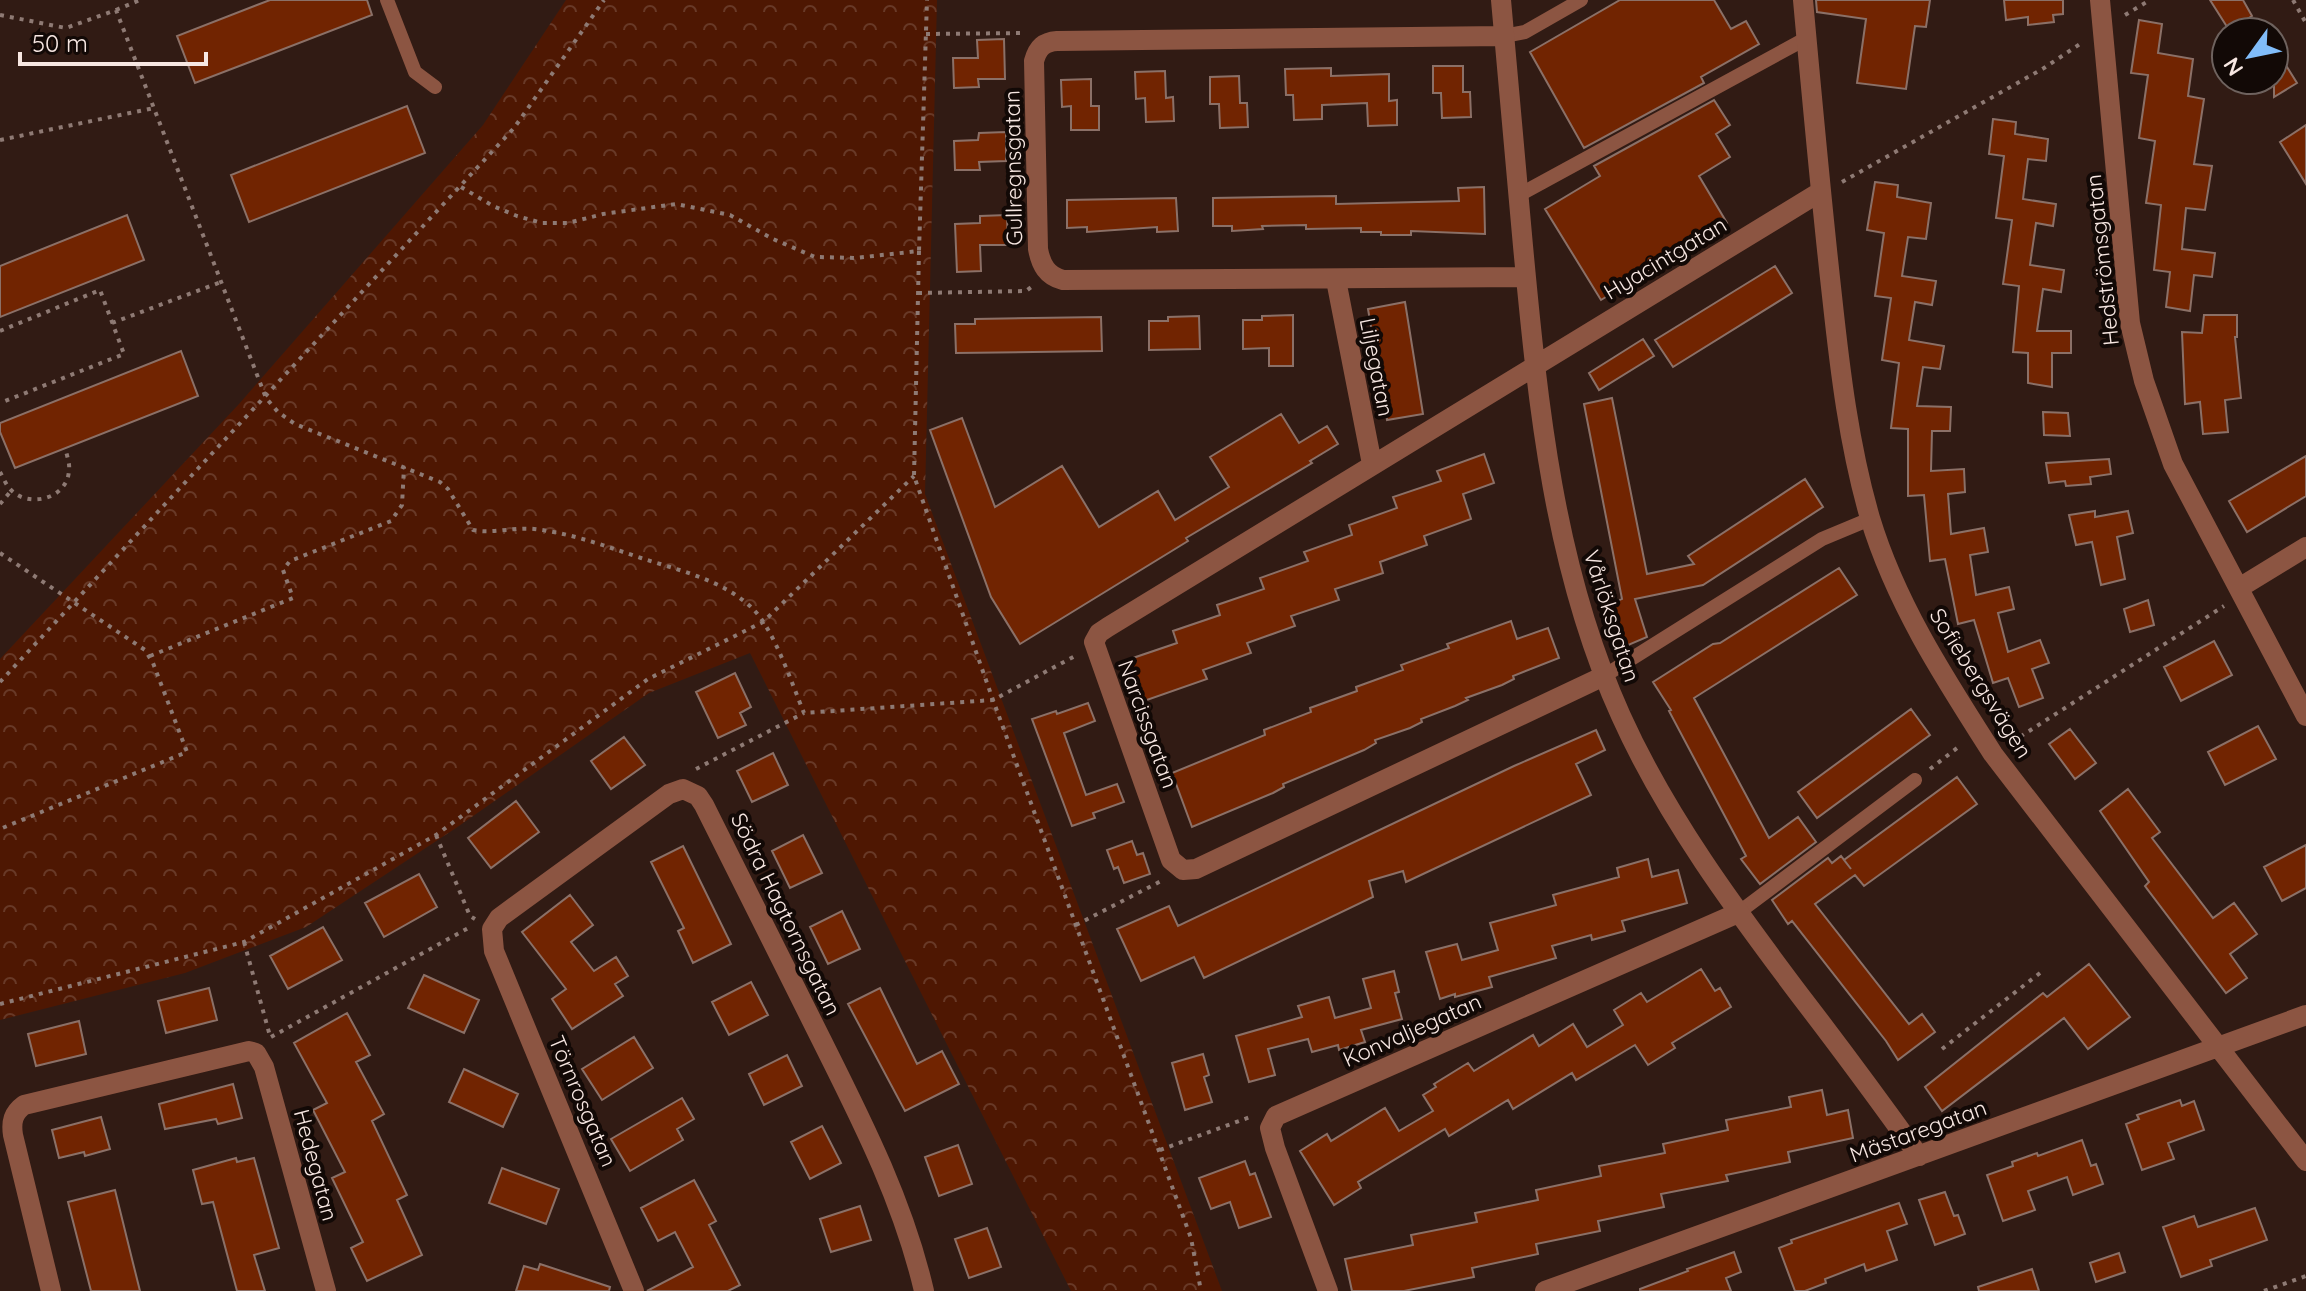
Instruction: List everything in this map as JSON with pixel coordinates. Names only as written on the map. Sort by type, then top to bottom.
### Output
[{"type":"street","name":"Vårlöksgatan","points":[[1501,0],[1543,434],[1563,541],[1604,676],[1645,764],[1687,836],[1738,913],[1919,1156]]},
{"type":"street","name":"Sofiebergsvägen","points":[[1803,0],[1840,368],[1870,519],[1904,605],[1947,684],[1993,754],[2306,1161]]},
{"type":"street","name":"Hedströmsgatan","points":[[2100,0],[2130,323],[2136,352],[2173,464],[2306,716]]},
{"type":"street","points":[[1040,47],[1057,41],[1504,36]]},
{"type":"street","name":"Gullregnsgatan","points":[[1040,47],[1034,61],[1038,249],[1049,275]]},
{"type":"street","name":"Hyacintgatan","points":[[1534,365],[1820,192]]},
{"type":"street","points":[[1049,275],[1063,280],[1526,277]]},
{"type":"street","name":"Liljegatan","points":[[1336,280],[1372,464]]},
{"type":"street","name":"Narcissgatan","points":[[1183,870],[1171,860],[1095,646],[1095,637],[1534,365]]},
{"type":"street","points":[[2239,588],[2306,547]]},
{"type":"street","points":[[1183,870],[1196,869],[1604,676]]},
{"type":"street","points":[[486,925],[669,794],[689,790]]},
{"type":"street","name":"Södra Hagtornsgatan","points":[[689,790],[704,805],[868,1133],[896,1197],[924,1291]]},
{"type":"street","name":"Konvaljegatan","points":[[1272,1121],[1276,1116],[1738,913]]},
{"type":"street","name":"Törnrosgatan","points":[[486,925],[634,1291]]},
{"type":"street","name":"Mästaregatan","points":[[1545,1291],[2306,1015]]},
{"type":"street","points":[[51,1291],[13,1135],[12,1125],[19,1109],[24,1105],[240,1052],[256,1053]]},
{"type":"street","name":"Hedegatan","points":[[256,1053],[264,1067],[326,1291]]},
{"type":"street","points":[[1272,1121],[1270,1128],[1275,1148],[1328,1291]]},
{"type":"lane","points":[[387,0],[415,72],[435,87]]},
{"type":"lane","points":[[1504,36],[1525,32],[1581,0]]},
{"type":"lane","points":[[1519,195],[1807,38]]},
{"type":"lane","points":[[1604,676],[1822,539],[1870,519]]},
{"type":"lane","points":[[1738,913],[1915,780]]},
{"type":"path","points":[[0,15],[66,28],[140,0]]},
{"type":"path","points":[[0,682],[461,187],[539,96],[604,0]]},
{"type":"path","points":[[927,0],[914,476],[1191,1238],[1201,1291]]},
{"type":"path","points":[[1820,192],[1847,180],[2044,68],[2150,0]]},
{"type":"path","points":[[2293,0],[2306,23]]},
{"type":"path","points":[[116,10],[266,398],[278,412],[295,424],[355,450],[440,482],[448,489],[473,530],[494,532],[530,528],[572,535],[702,578],[725,589],[752,607],[763,622],[804,713]]},
{"type":"path","points":[[926,34],[1024,33],[1040,47]]},
{"type":"path","points":[[0,140],[154,108]]},
{"type":"path","points":[[461,187],[493,206],[542,223],[568,223],[603,214],[676,204],[730,215],[773,239],[815,257],[855,258],[919,251]]},
{"type":"path","points":[[918,293],[1026,291],[1049,275]]},
{"type":"path","points":[[112,323],[221,282]]},
{"type":"path","points":[[0,331],[100,290],[124,354],[0,403]]},
{"type":"path","points":[[0,472],[11,491],[37,500],[52,497],[63,486],[70,471],[66,451]]},
{"type":"path","points":[[150,656],[293,598],[283,570],[290,561],[391,521],[402,505],[404,467]]},
{"type":"path","points":[[0,1004],[244,942],[436,835],[648,679],[763,622],[914,476]]},
{"type":"path","points":[[0,504],[11,491]]},
{"type":"path","points":[[0,553],[133,641],[150,656],[187,752],[0,829]]},
{"type":"path","points":[[1993,754],[2229,603],[2239,588]]},
{"type":"path","points":[[689,790],[693,771],[804,713],[993,700],[1095,646]]},
{"type":"path","points":[[1915,780],[1979,732]]},
{"type":"path","points":[[436,835],[470,916],[486,925]]},
{"type":"path","points":[[1076,925],[1183,870]]},
{"type":"path","points":[[256,1053],[270,1038],[486,925]]},
{"type":"path","points":[[244,942],[270,1038]]},
{"type":"path","points":[[1942,1049],[2040,973]]},
{"type":"path","points":[[1160,1150],[1252,1116],[1272,1121]]},
{"type":"path","points":[[2264,1291],[2306,1276]]},
{"type":"green space","points":[[566,0],[937,0],[925,494],[1222,1291],[1071,1291],[750,653],[649,693],[456,828],[306,927],[185,973],[0,1020],[0,659],[239,404],[483,125]]},
{"type":"building","points":[[270,0],[367,0],[372,15],[195,83],[177,36]]},
{"type":"building","points":[[1620,0],[1714,0],[1731,29],[1746,21],[1759,44],[1701,77],[1704,83],[1584,148],[1530,52]]},
{"type":"building","points":[[1816,0],[1930,0],[1926,27],[1915,26],[1906,89],[1857,83],[1866,19],[1817,12]]},
{"type":"building","points":[[2004,0],[2063,0],[2063,14],[2053,15],[2054,22],[2028,25],[2028,17],[2006,20]]},
{"type":"building","points":[[2210,0],[2243,0],[2252,16],[2220,16]]},
{"type":"building","points":[[2139,20],[2162,24],[2158,53],[2193,59],[2188,96],[2204,99],[2194,164],[2212,166],[2205,210],[2186,208],[2182,249],[2215,253],[2212,277],[2194,275],[2190,311],[2166,307],[2170,272],[2154,270],[2161,205],[2146,203],[2155,141],[2139,138],[2148,75],[2131,73]]},
{"type":"building","points":[[1004,39],[1005,79],[978,79],[979,87],[954,88],[953,58],[978,58],[977,40]]},
{"type":"building","points":[[1433,66],[1463,66],[1463,92],[1470,92],[1471,117],[1442,118],[1441,93],[1433,93]]},
{"type":"building","points":[[1331,68],[1331,76],[1389,74],[1389,101],[1397,100],[1397,125],[1368,126],[1367,103],[1322,105],[1322,119],[1294,120],[1293,95],[1286,95],[1285,69]]},
{"type":"building","points":[[1165,71],[1166,98],[1173,97],[1174,121],[1146,122],[1145,98],[1136,99],[1135,72]]},
{"type":"building","points":[[2290,72],[2297,83],[2290,87]]},
{"type":"building","points":[[1239,76],[1240,103],[1247,103],[1248,127],[1220,128],[1219,104],[1210,104],[1210,77]]},
{"type":"building","points":[[1091,79],[1091,106],[1099,106],[1099,130],[1071,130],[1071,106],[1062,107],[1061,80]]},
{"type":"building","points":[[1714,100],[1730,125],[1716,134],[1730,157],[1699,176],[1727,223],[1601,300],[1545,209],[1600,176],[1594,166]]},
{"type":"building","points":[[407,106],[425,153],[249,222],[231,175]]},
{"type":"building","points":[[1993,119],[2016,122],[2015,134],[2048,139],[2046,161],[2028,159],[2023,199],[2056,204],[2053,226],[2036,223],[2030,265],[2064,270],[2061,292],[2043,289],[2037,331],[2071,331],[2071,353],[2052,353],[2052,387],[2028,383],[2028,353],[2013,352],[2019,286],[2003,284],[2012,220],[1996,218],[2004,156],[1989,154]]},
{"type":"building","points":[[2306,125],[2306,184],[2280,142]]},
{"type":"building","points":[[1006,132],[1006,161],[979,162],[980,170],[955,170],[954,141],[978,140],[979,133]]},
{"type":"building","points":[[1875,182],[1898,185],[1897,197],[1931,203],[1926,239],[1908,237],[1902,276],[1936,281],[1932,305],[1915,302],[1909,340],[1944,346],[1940,369],[1923,367],[1917,406],[1951,407],[1950,431],[1932,431],[1931,471],[1964,469],[1965,492],[1948,494],[1951,534],[1984,528],[1988,552],[1970,555],[1976,595],[2009,587],[2014,609],[1998,613],[2008,652],[2040,640],[2049,663],[2032,669],[2043,698],[2019,707],[2008,678],[1993,683],[1974,620],[1958,624],[1945,559],[1930,561],[1924,495],[1908,496],[1908,429],[1891,428],[1899,363],[1882,360],[1891,298],[1875,296],[1884,233],[1867,230]]},
{"type":"building","points":[[1484,187],[1485,234],[1411,231],[1411,235],[1381,235],[1381,232],[1361,232],[1361,228],[1306,229],[1306,225],[1262,226],[1263,229],[1232,231],[1232,226],[1213,226],[1213,198],[1336,196],[1336,204],[1459,201],[1458,188]]},
{"type":"building","points":[[1176,198],[1178,231],[1157,232],[1157,227],[1087,232],[1087,227],[1067,228],[1067,200]]},
{"type":"building","points":[[127,215],[144,260],[0,317],[0,266]]},
{"type":"building","points":[[1007,215],[1008,245],[980,245],[981,271],[957,272],[955,224],[980,223],[980,216]]},
{"type":"building","points":[[1775,266],[1792,293],[1673,367],[1655,340]]},
{"type":"building","points":[[1405,302],[1423,414],[1387,420],[1368,309]]},
{"type":"building","points":[[1293,315],[1293,366],[1269,366],[1269,348],[1243,349],[1243,320]]},
{"type":"building","points":[[2204,315],[2237,315],[2235,337],[2241,398],[2225,400],[2228,432],[2203,434],[2200,402],[2185,404],[2182,332],[2202,333]]},
{"type":"building","points":[[1199,316],[1200,349],[1149,350],[1149,321]]},
{"type":"building","points":[[1101,317],[1102,351],[956,353],[955,324],[975,324],[975,319]]},
{"type":"building","points":[[1643,339],[1654,356],[1599,390],[1589,373]]},
{"type":"building","points":[[181,351],[198,396],[15,468],[0,432],[0,423]]},
{"type":"building","points":[[1612,398],[1647,574],[1694,564],[1688,556],[1805,479],[1823,507],[1703,585],[1635,599],[1647,637],[1626,646],[1612,603],[1622,599],[1584,404]]},
{"type":"building","points":[[2043,412],[2068,413],[2070,436],[2044,435]]},
{"type":"building","points":[[1281,414],[1299,443],[1327,426],[1338,444],[1020,644],[991,597],[930,430],[962,418],[995,507],[1062,466],[1099,527],[1158,491],[1175,520],[1229,487],[1210,457]]},
{"type":"building","points":[[1484,454],[1494,483],[1463,494],[1471,519],[1424,536],[1427,545],[1380,562],[1383,573],[1335,589],[1339,600],[1291,616],[1295,626],[1247,643],[1251,653],[1203,670],[1207,679],[1144,701],[1130,659],[1177,643],[1173,631],[1220,615],[1217,605],[1264,589],[1260,578],[1308,561],[1304,552],[1352,535],[1349,525],[1397,508],[1393,497],[1441,481],[1437,471]]},
{"type":"building","points":[[2306,456],[2306,496],[2247,532],[2229,501]]},
{"type":"building","points":[[2109,459],[2111,474],[2090,477],[2091,484],[2066,486],[2065,481],[2049,483],[2046,463]]},
{"type":"building","points":[[2095,511],[2095,517],[2128,511],[2133,533],[2117,537],[2125,579],[2101,585],[2092,542],[2076,545],[2069,515]]},
{"type":"building","points":[[1839,568],[1857,595],[1694,698],[1769,838],[1798,817],[1816,842],[1760,884],[1741,859],[1746,856],[1671,710],[1653,682]]},
{"type":"building","points":[[2148,600],[2154,625],[2130,632],[2124,609]]},
{"type":"building","points":[[1511,621],[1517,639],[1548,628],[1559,658],[1421,719],[1422,722],[1410,728],[1375,740],[1376,743],[1364,750],[1283,784],[1284,787],[1273,793],[1192,827],[1172,773],[1265,735],[1264,730],[1311,712],[1310,708],[1357,691],[1356,687],[1403,670],[1401,665],[1449,648],[1447,644]]},
{"type":"building","points":[[2214,641],[2232,675],[2181,701],[2164,667]]},
{"type":"building","points":[[735,673],[751,707],[740,713],[746,725],[718,738],[696,692]]},
{"type":"building","points":[[1088,703],[1095,721],[1064,733],[1086,795],[1117,784],[1124,802],[1093,813],[1095,818],[1072,826],[1032,719]]},
{"type":"building","points":[[1911,709],[1930,735],[1817,818],[1798,792]]},
{"type":"building","points":[[2258,726],[2276,759],[2225,785],[2208,752]]},
{"type":"building","points":[[2070,729],[2096,763],[2075,779],[2049,744]]},
{"type":"building","points":[[1596,730],[1605,750],[1576,764],[1591,795],[1406,882],[1403,871],[1369,881],[1373,897],[1204,978],[1194,957],[1141,981],[1117,929],[1169,906],[1178,926]]},
{"type":"building","points":[[624,737],[645,765],[611,789],[591,761]]},
{"type":"building","points":[[773,753],[788,785],[752,802],[737,771]]},
{"type":"building","points":[[1957,777],[1977,804],[1864,886],[1855,875],[1815,904],[1909,1024],[1922,1014],[1935,1032],[1898,1060],[1792,921],[1788,924],[1772,900],[1828,858],[1832,863],[1841,856],[1844,860]]},
{"type":"building","points":[[2128,789],[2160,832],[2152,838],[2213,918],[2234,903],[2257,934],[2230,954],[2247,978],[2226,993],[2145,886],[2149,882],[2100,811]]},
{"type":"building","points":[[516,801],[539,832],[491,868],[468,838]]},
{"type":"building","points":[[803,835],[822,873],[790,888],[772,851]]},
{"type":"building","points":[[1132,841],[1137,855],[1143,853],[1150,874],[1124,883],[1118,867],[1114,869],[1107,850]]},
{"type":"building","points":[[2306,845],[2306,888],[2282,901],[2264,867]]},
{"type":"building","points":[[683,846],[731,944],[693,963],[678,931],[684,928],[651,862]]},
{"type":"building","points":[[1648,859],[1652,877],[1678,870],[1687,903],[1622,921],[1625,931],[1592,940],[1591,935],[1552,946],[1556,958],[1489,977],[1492,987],[1440,999],[1426,952],[1457,944],[1462,960],[1498,950],[1490,923],[1556,905],[1553,895],[1619,877],[1617,868]]},
{"type":"building","points":[[419,874],[437,907],[384,937],[365,903]]},
{"type":"building","points":[[570,895],[593,925],[571,942],[594,971],[616,957],[628,976],[615,984],[623,996],[572,1029],[552,999],[566,989],[522,932]]},
{"type":"building","points":[[842,911],[860,949],[828,964],[810,927]]},
{"type":"building","points":[[323,927],[342,960],[288,989],[270,956]]},
{"type":"building","points":[[2089,964],[2130,1017],[2088,1049],[2064,1018],[1942,1111],[1925,1087],[2043,993],[2047,997]]},
{"type":"building","points":[[1701,969],[1715,991],[1720,988],[1731,1007],[1672,1043],[1675,1048],[1648,1065],[1635,1045],[1576,1080],[1572,1073],[1513,1109],[1508,1100],[1449,1136],[1445,1129],[1358,1182],[1361,1188],[1334,1205],[1300,1151],[1327,1134],[1331,1141],[1385,1108],[1399,1131],[1433,1111],[1423,1095],[1436,1087],[1434,1084],[1468,1063],[1474,1071],[1533,1035],[1539,1046],[1573,1024],[1587,1047],[1623,1025],[1614,1010],[1641,993],[1647,1002]]},
{"type":"building","points":[[1394,971],[1399,992],[1395,993],[1402,1019],[1361,1030],[1365,1042],[1339,1050],[1338,1045],[1312,1052],[1308,1039],[1268,1049],[1275,1075],[1249,1082],[1236,1036],[1302,1017],[1298,1006],[1329,997],[1335,1018],[1371,1008],[1363,979]]},
{"type":"building","points":[[424,975],[479,1000],[464,1033],[408,1008]]},
{"type":"building","points":[[751,982],[768,1015],[729,1035],[712,1002]]},
{"type":"building","points":[[209,988],[217,1020],[166,1033],[158,1001]]},
{"type":"building","points":[[880,988],[917,1064],[942,1051],[959,1084],[905,1111],[848,1004]]},
{"type":"building","points":[[347,1013],[370,1055],[356,1062],[384,1114],[372,1121],[407,1195],[397,1200],[422,1255],[367,1281],[351,1248],[363,1242],[332,1178],[345,1172],[313,1110],[327,1103],[294,1043]]},
{"type":"building","points":[[79,1021],[86,1054],[36,1066],[28,1034]]},
{"type":"building","points":[[634,1037],[653,1068],[602,1100],[582,1069]]},
{"type":"building","points":[[1203,1054],[1209,1075],[1204,1077],[1212,1102],[1185,1110],[1172,1063]]},
{"type":"building","points":[[787,1055],[802,1086],[764,1105],[749,1074]]},
{"type":"building","points":[[464,1069],[518,1094],[503,1127],[449,1102]]},
{"type":"building","points":[[233,1084],[242,1118],[218,1124],[216,1119],[165,1129],[159,1104]]},
{"type":"building","points":[[1822,1090],[1827,1115],[1848,1110],[1853,1138],[1788,1152],[1790,1162],[1726,1175],[1728,1181],[1661,1194],[1664,1207],[1598,1221],[1600,1231],[1536,1244],[1538,1254],[1472,1268],[1474,1277],[1404,1291],[1352,1291],[1345,1259],[1413,1245],[1411,1235],[1477,1222],[1475,1213],[1538,1200],[1536,1190],[1601,1176],[1599,1166],[1665,1153],[1663,1144],[1728,1130],[1726,1120],[1791,1107],[1789,1097]]},
{"type":"building","points":[[682,1098],[694,1119],[677,1129],[683,1140],[630,1171],[611,1139]]},
{"type":"building","points":[[2180,1100],[2182,1106],[2194,1101],[2204,1130],[2168,1143],[2174,1159],[2142,1170],[2126,1124],[2139,1119],[2137,1115]]},
{"type":"building","points":[[101,1117],[110,1149],[85,1156],[84,1152],[59,1158],[52,1130]]},
{"type":"building","points":[[822,1126],[841,1163],[810,1179],[791,1142]]},
{"type":"building","points":[[2082,1140],[2091,1166],[2096,1164],[2103,1184],[2073,1195],[2067,1177],[2028,1191],[2035,1210],[2003,1221],[1987,1175],[2013,1166],[2012,1162]]},
{"type":"building","points":[[958,1145],[972,1184],[939,1196],[925,1157]]},
{"type":"building","points":[[236,1158],[237,1162],[254,1158],[279,1248],[254,1255],[265,1291],[237,1291],[213,1202],[202,1204],[193,1170]]},
{"type":"building","points":[[1245,1161],[1250,1175],[1255,1173],[1271,1217],[1239,1228],[1230,1202],[1211,1209],[1199,1178]]},
{"type":"building","points":[[502,1168],[559,1189],[546,1224],[489,1203]]},
{"type":"building","points":[[694,1180],[716,1221],[709,1225],[740,1285],[728,1291],[647,1291],[693,1267],[675,1232],[658,1241],[641,1208]]},
{"type":"building","points":[[115,1190],[140,1291],[91,1291],[68,1202]]},
{"type":"building","points":[[1945,1192],[1965,1234],[1935,1245],[1919,1200]]},
{"type":"building","points":[[1899,1203],[1907,1224],[1887,1231],[1897,1260],[1866,1271],[1864,1264],[1825,1279],[1826,1283],[1805,1291],[1795,1291],[1779,1248],[1792,1243],[1791,1240]]},
{"type":"building","points":[[860,1206],[871,1240],[831,1252],[820,1219]]},
{"type":"building","points":[[2255,1208],[2267,1240],[2210,1260],[2212,1266],[2181,1277],[2163,1227],[2194,1216],[2198,1227]]},
{"type":"building","points":[[987,1228],[1001,1267],[969,1278],[955,1239]]},
{"type":"building","points":[[1734,1252],[1741,1272],[1726,1278],[1731,1291],[1640,1291],[1687,1269]]},
{"type":"building","points":[[2119,1253],[2125,1272],[2096,1282],[2090,1263]]},
{"type":"building","points":[[540,1264],[610,1287],[609,1291],[516,1291],[524,1266],[538,1270]]},
{"type":"building","points":[[2032,1269],[2039,1291],[1979,1291],[1978,1287]]}]
